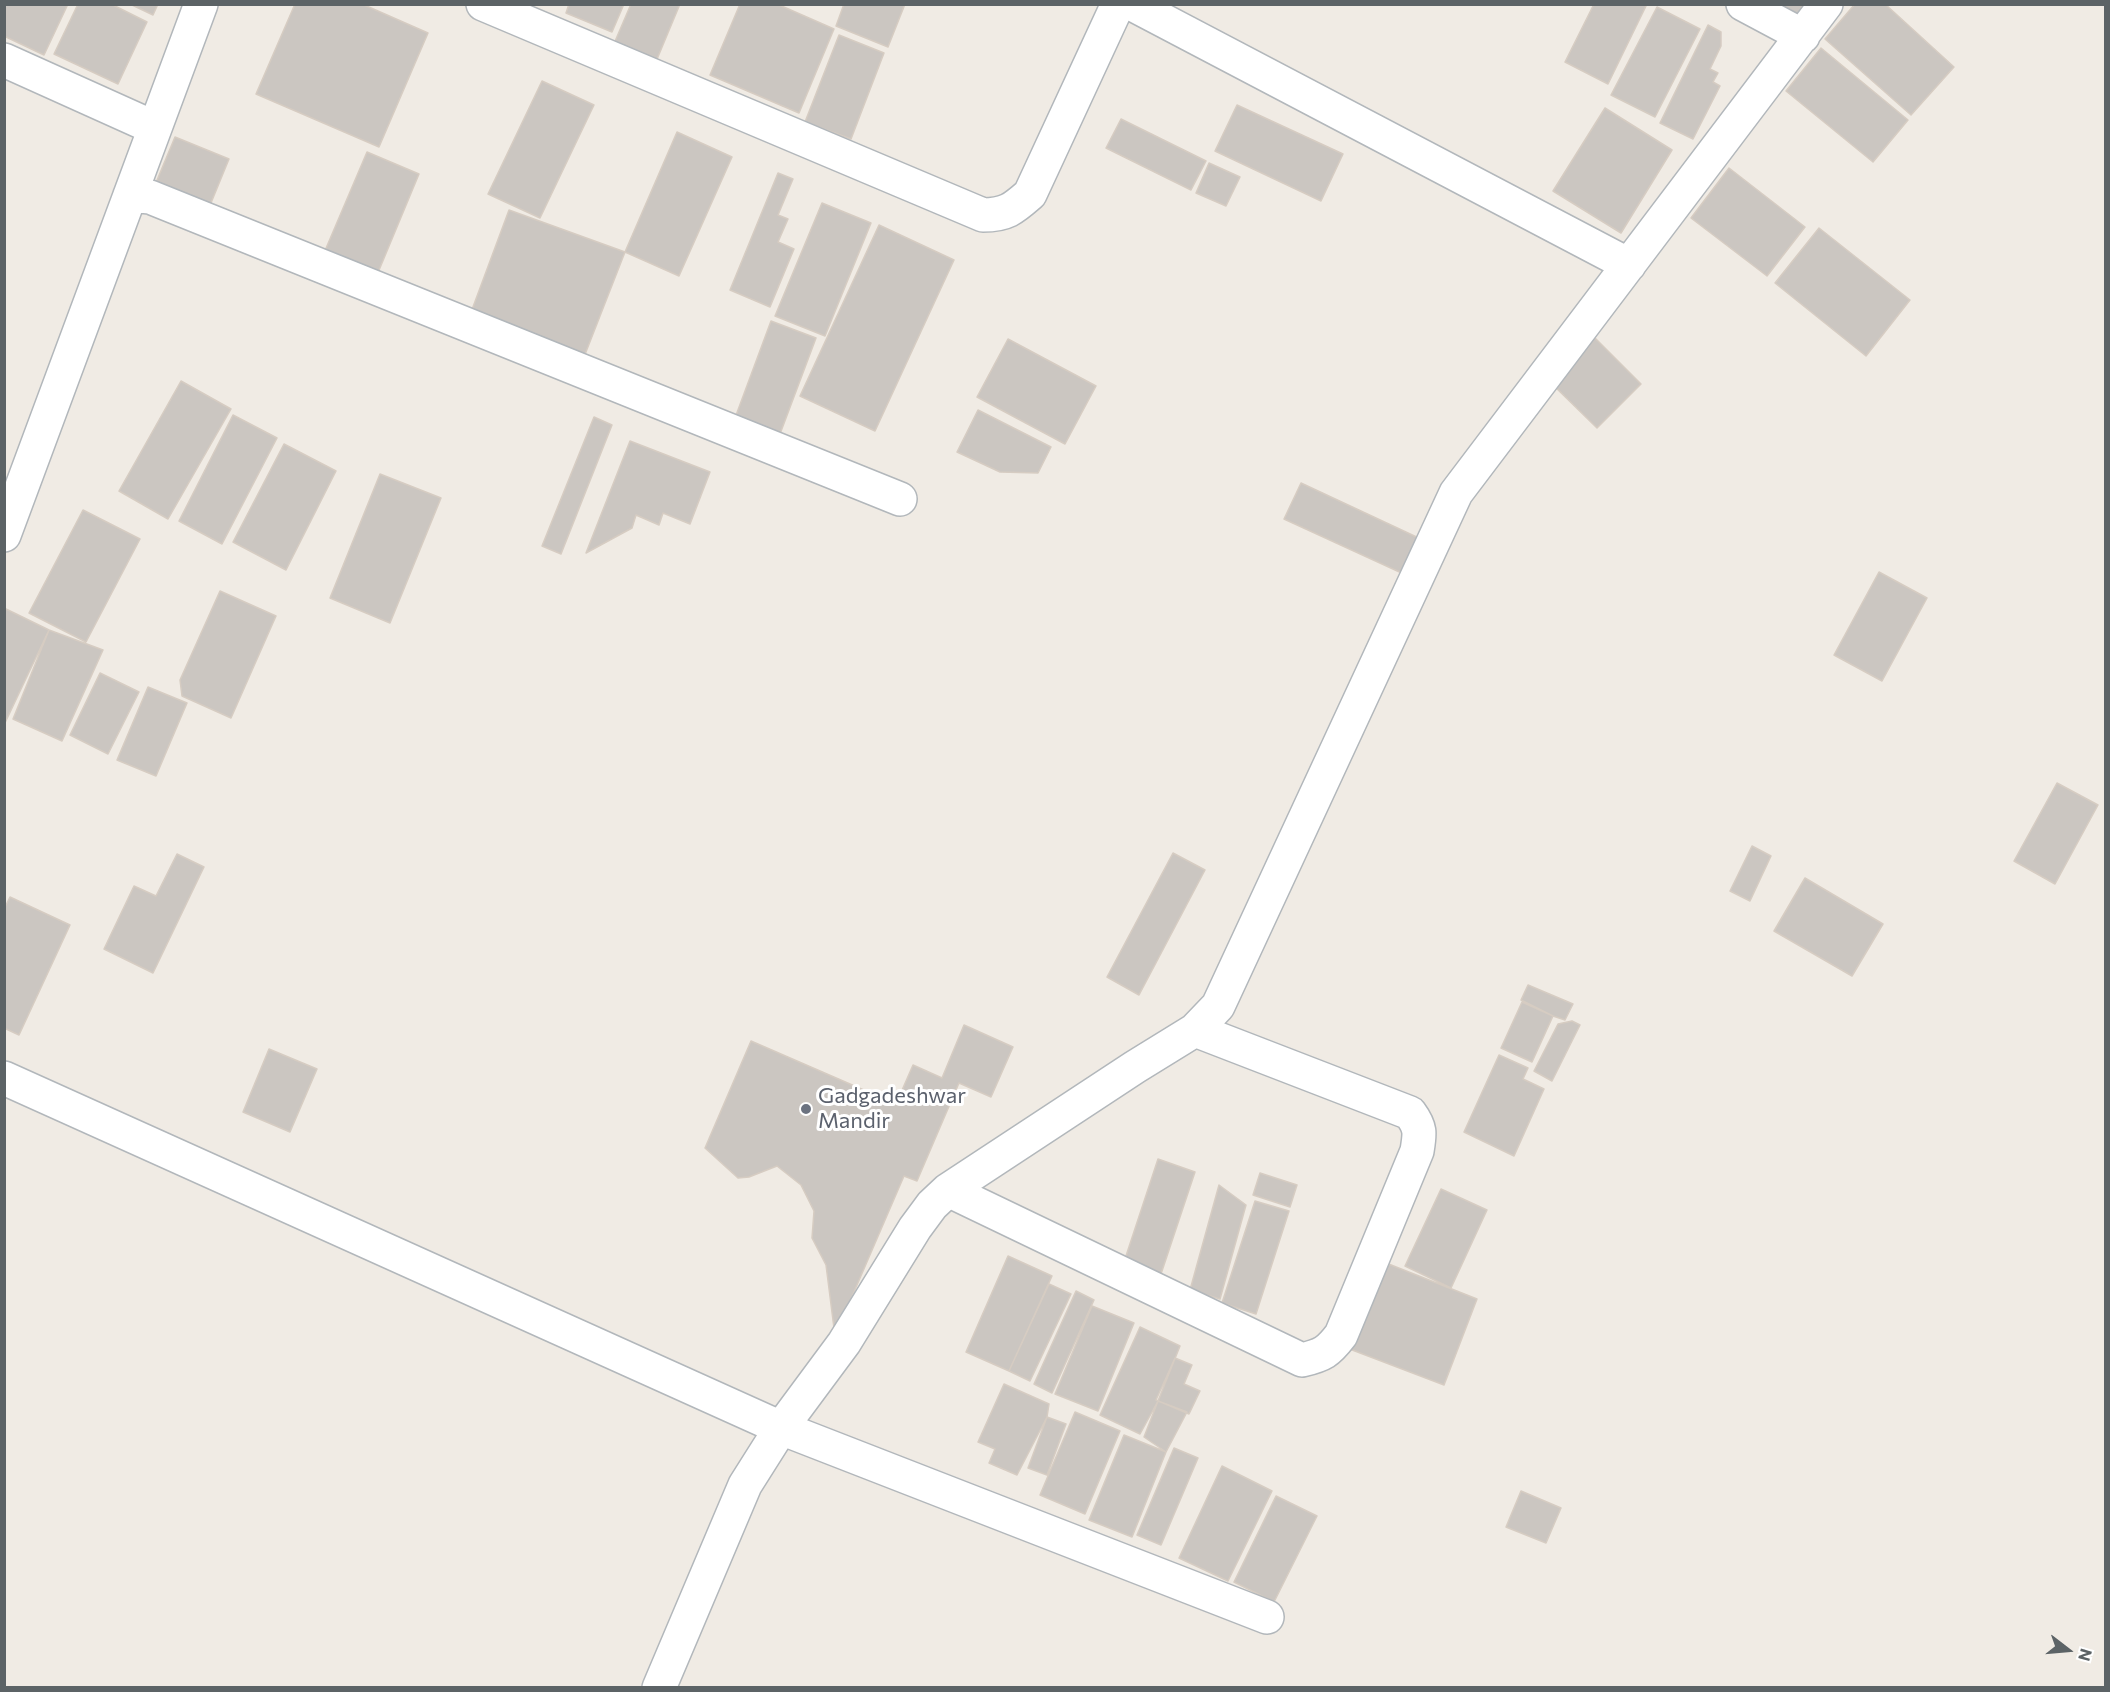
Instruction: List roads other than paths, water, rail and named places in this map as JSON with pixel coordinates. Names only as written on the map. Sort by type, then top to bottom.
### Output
[{"type":"street","points":[[4,535],[201,4]]},
{"type":"street","points":[[483,4],[983,215],[998,215],[1013,209],[1030,194],[1118,4]]},
{"type":"street","points":[[1132,4],[1629,265]]},
{"type":"street","points":[[1743,4],[1803,36]]},
{"type":"street","points":[[659,1688],[745,1485],[781,1428],[844,1343],[915,1228],[932,1205],[948,1190],[1195,1030],[1218,1006],[1456,493],[1826,4]]},
{"type":"street","points":[[4,60],[155,128]]},
{"type":"street","points":[[130,195],[150,197],[161,201],[900,499]]},
{"type":"street","points":[[948,1190],[1302,1360],[1318,1356],[1329,1350],[1341,1335],[1417,1151],[1420,1137],[1419,1126],[1410,1113],[1195,1030]]},
{"type":"street","points":[[4,1078],[781,1428],[1267,1617]]},
{"type":"place","name":"Gadgadeshwar Mandir","points":[[806,1109]]}]
